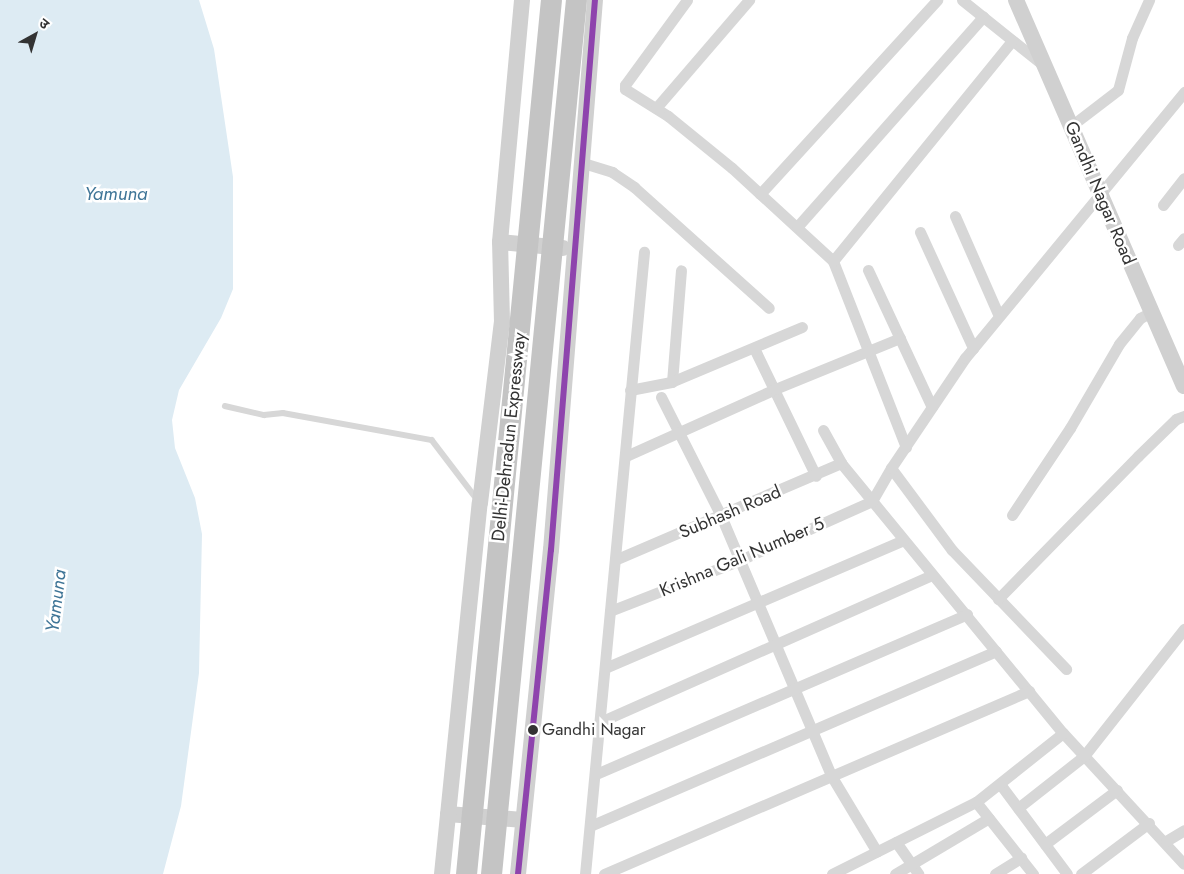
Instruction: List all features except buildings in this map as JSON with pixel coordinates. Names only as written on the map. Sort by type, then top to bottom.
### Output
[{"type":"highway","name":"Delhi-Dehradun Expressway","points":[[466,874],[551,0]]},
{"type":"highway","name":"Delhi-Dehradun Expressway","points":[[491,874],[576,0]]},
{"type":"street","points":[[442,874],[480,503],[502,322],[500,242],[522,0]]},
{"type":"street","points":[[518,874],[551,550],[594,0]]},
{"type":"street","points":[[687,0],[624,86],[656,108],[760,194],[833,261],[906,447]]},
{"type":"street","points":[[656,108],[749,0]]},
{"type":"street","points":[[760,194],[937,0]]},
{"type":"street","points":[[962,0],[1046,68]]},
{"type":"street","name":"Gandhi Nagar Road","points":[[1016,0],[1184,386]]},
{"type":"street","points":[[1071,126],[1118,90],[1132,38],[1149,0]]},
{"type":"street","points":[[797,227],[983,17]]},
{"type":"street","points":[[833,261],[1012,41]]},
{"type":"street","points":[[872,501],[891,468],[973,348],[1102,195],[1184,92]]},
{"type":"street","points":[[580,162],[612,172],[634,187],[769,308]]},
{"type":"street","points":[[1163,205],[1184,178]]},
{"type":"street","points":[[955,216],[999,316]]},
{"type":"street","points":[[920,232],[973,348]]},
{"type":"street","points":[[500,242],[574,250]]},
{"type":"street","points":[[585,874],[610,611],[617,558],[630,390],[644,252]]},
{"type":"street","points":[[672,382],[681,270]]},
{"type":"street","points":[[868,270],[932,407]]},
{"type":"street","points":[[1012,515],[1070,428],[1119,344],[1140,318],[1152,312]]},
{"type":"street","points":[[630,390],[672,382],[802,327]]},
{"type":"street","points":[[626,456],[775,389],[900,338]]},
{"type":"street","points":[[754,348],[816,476]]},
{"type":"street","points":[[661,397],[721,516],[738,562],[776,644],[832,777],[877,852]]},
{"type":"street","points":[[998,599],[1138,456],[1176,419],[1184,416]]},
{"type":"street","points":[[823,430],[841,463],[1063,733],[1166,841],[1184,864]]},
{"type":"street","name":"Subhash Road","points":[[617,558],[816,476],[841,463]]},
{"type":"street","points":[[891,468],[952,550],[1066,670]]},
{"type":"street","name":"Krishna Gali Number 5","points":[[610,611],[738,562],[872,501]]},
{"type":"street","points":[[605,668],[758,604],[903,540]]},
{"type":"street","points":[[600,722],[932,574]]},
{"type":"street","points":[[596,774],[967,614]]},
{"type":"street","points":[[1018,808],[1084,756],[1184,628]]},
{"type":"street","points":[[590,826],[813,733],[996,651]]},
{"type":"street","points":[[604,874],[1029,691]]},
{"type":"street","points":[[832,874],[976,802],[1063,733]]},
{"type":"street","points":[[1000,784],[1067,874]]},
{"type":"street","points":[[1045,844],[1117,790]]},
{"type":"street","points":[[976,802],[1033,874]]},
{"type":"street","points":[[448,814],[523,820]]},
{"type":"street","points":[[895,874],[915,870],[989,818]]},
{"type":"street","points":[[1081,874],[1149,823]]},
{"type":"street","points":[[1166,841],[1184,830]]},
{"type":"street","points":[[896,842],[915,870]]},
{"type":"street","points":[[995,874],[1021,858]]},
{"type":"lane","points":[[225,406],[432,440],[480,503]]},
{"type":"water","name":"Yamuna","points":[[0,0],[199,0],[214,49],[233,177],[233,289],[221,318],[179,390],[172,420],[175,448],[195,498],[202,534],[199,673],[181,806],[163,874],[0,874]]},
{"type":"transit line","points":[[518,874],[551,550],[595,0]]},
{"type":"place","name":"Gandhi Nagar","points":[[533,730]]}]
